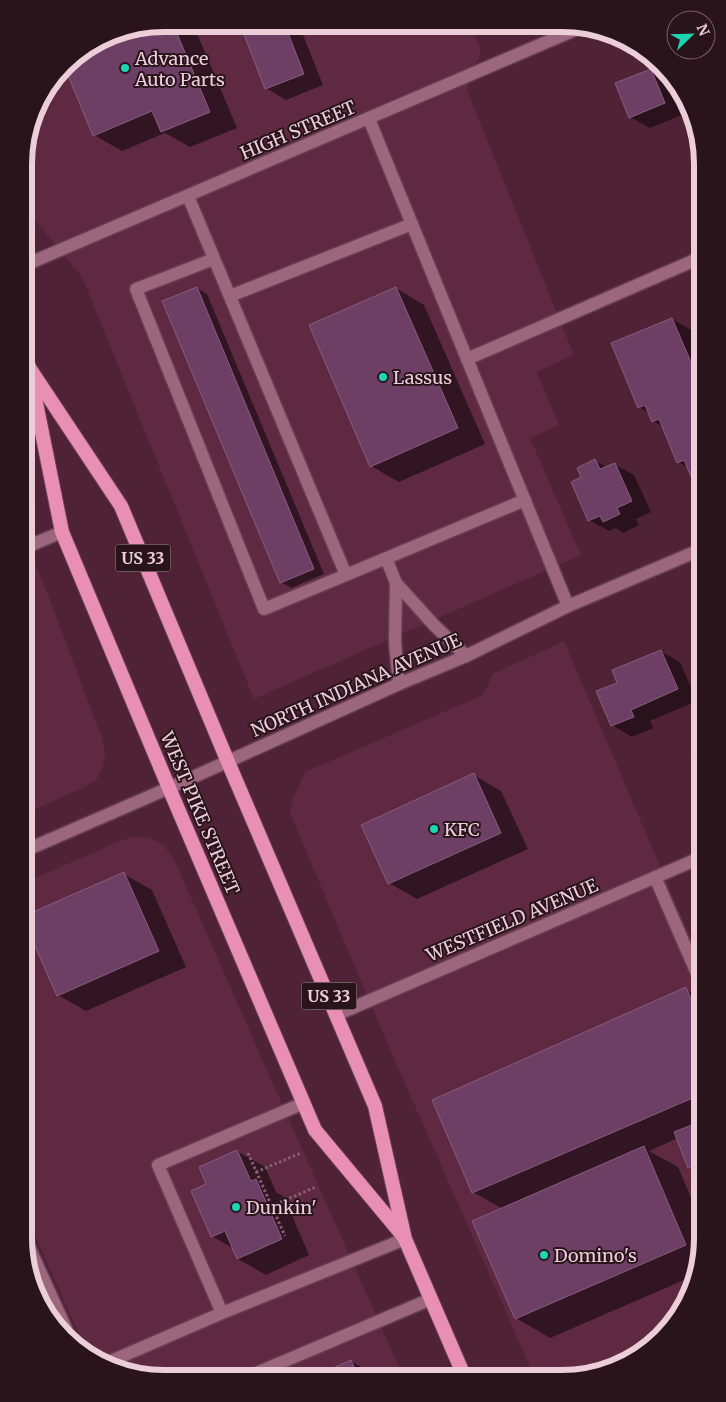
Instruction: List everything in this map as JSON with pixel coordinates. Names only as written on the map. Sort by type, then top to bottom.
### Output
[{"type":"highway","name":"WEST PIKE STREET","points":[[32,372],[121,506],[375,1106],[405,1239],[462,1370]]},
{"type":"highway","name":"WEST PIKE STREET","points":[[32,388],[62,532],[304,1103],[316,1130],[405,1239]]},
{"type":"street","name":"HIGH STREET","points":[[32,262],[568,33]]},
{"type":"street","points":[[369,119],[568,606]]},
{"type":"street","points":[[188,196],[346,575]]},
{"type":"street","points":[[230,296],[412,224]]},
{"type":"street","points":[[214,259],[136,288],[264,609],[525,500]]},
{"type":"street","points":[[467,359],[694,261]]},
{"type":"street","points":[[32,545],[62,532]]},
{"type":"street","name":"NORTH INDIANA AVENUE","points":[[32,848],[466,656],[568,606],[694,553]]},
{"type":"street","points":[[386,558],[396,583],[434,625],[466,656]]},
{"type":"street","points":[[396,583],[395,642],[399,684]]},
{"type":"street","name":"WESTFIELD AVENUE","points":[[336,1015],[693,860]]},
{"type":"street","points":[[655,877],[693,965]]},
{"type":"street","points":[[222,1313],[158,1165],[304,1103]]},
{"type":"street","points":[[115,1359],[222,1313],[405,1239]]},
{"type":"street","points":[[35,1259],[63,1321]]},
{"type":"street","points":[[264,1370],[431,1299]]},
{"type":"path","points":[[245,1146],[285,1236]]},
{"type":"path","points":[[256,1172],[301,1153]]},
{"type":"path","points":[[272,1206],[316,1187]]},
{"type":"shaded area","points":[[165,32],[474,32],[481,50],[467,90],[574,355],[537,372],[559,425],[530,438],[581,555],[254,699],[82,277],[32,216],[32,165],[37,130],[50,99],[60,84],[78,65],[99,50],[130,37]]},
{"type":"shaded area","points":[[32,556],[103,741],[105,756],[101,772],[95,781],[32,810]]},
{"type":"shaded area","points":[[564,641],[693,945],[693,1246],[689,1272],[676,1303],[666,1318],[642,1342],[627,1352],[596,1365],[561,1370],[531,1370],[385,1038],[290,813],[294,796],[305,772],[483,695],[493,674]]},
{"type":"shaded area","points":[[134,837],[149,837],[163,845],[174,859],[400,1370],[165,1370],[130,1365],[99,1352],[81,1340],[32,1229],[32,879],[122,840]]},
{"type":"building","points":[[176,32],[210,112],[161,132],[152,111],[93,136],[68,75],[84,60],[114,43],[130,37],[147,34]]},
{"type":"building","points":[[243,32],[288,32],[304,74],[265,89]]},
{"type":"building","points":[[651,69],[665,103],[629,118],[615,83]]},
{"type":"building","points":[[197,287],[314,569],[280,583],[162,301]]},
{"type":"building","name":"Lassus","points":[[396,287],[458,428],[370,467],[309,325]]},
{"type":"building","points":[[672,318],[694,369],[694,483],[684,460],[677,463],[659,419],[652,422],[645,405],[638,408],[611,343]]},
{"type":"building","points":[[595,459],[600,469],[615,463],[632,501],[617,508],[620,514],[603,522],[600,516],[588,521],[571,482],[581,477],[577,468]]},
{"type":"building","points":[[661,650],[678,689],[631,710],[634,717],[611,726],[596,691],[617,683],[612,670]]},
{"type":"building","points":[[474,773],[501,833],[388,884],[361,825]]},
{"type":"building","points":[[124,872],[159,951],[57,996],[32,939],[32,912]]},
{"type":"building","points":[[686,987],[693,1004],[693,1098],[472,1193],[432,1100]]},
{"type":"building","points":[[693,1124],[693,1166],[688,1168],[674,1132]]},
{"type":"building","points":[[644,1146],[686,1245],[515,1319],[472,1221]]},
{"type":"building","points":[[237,1150],[251,1181],[256,1179],[282,1239],[237,1259],[225,1231],[211,1237],[191,1191],[206,1184],[199,1167]]},
{"type":"building","points":[[351,1360],[355,1370],[328,1370]]},
{"type":"place","name":"Advance Auto Parts","points":[[125,68]]},
{"type":"place","name":"Lassus","points":[[383,377]]},
{"type":"place","name":"KFC","points":[[434,829]]},
{"type":"place","name":"Dunkin'","points":[[236,1207]]},
{"type":"place","name":"Domino's","points":[[544,1255]]}]
